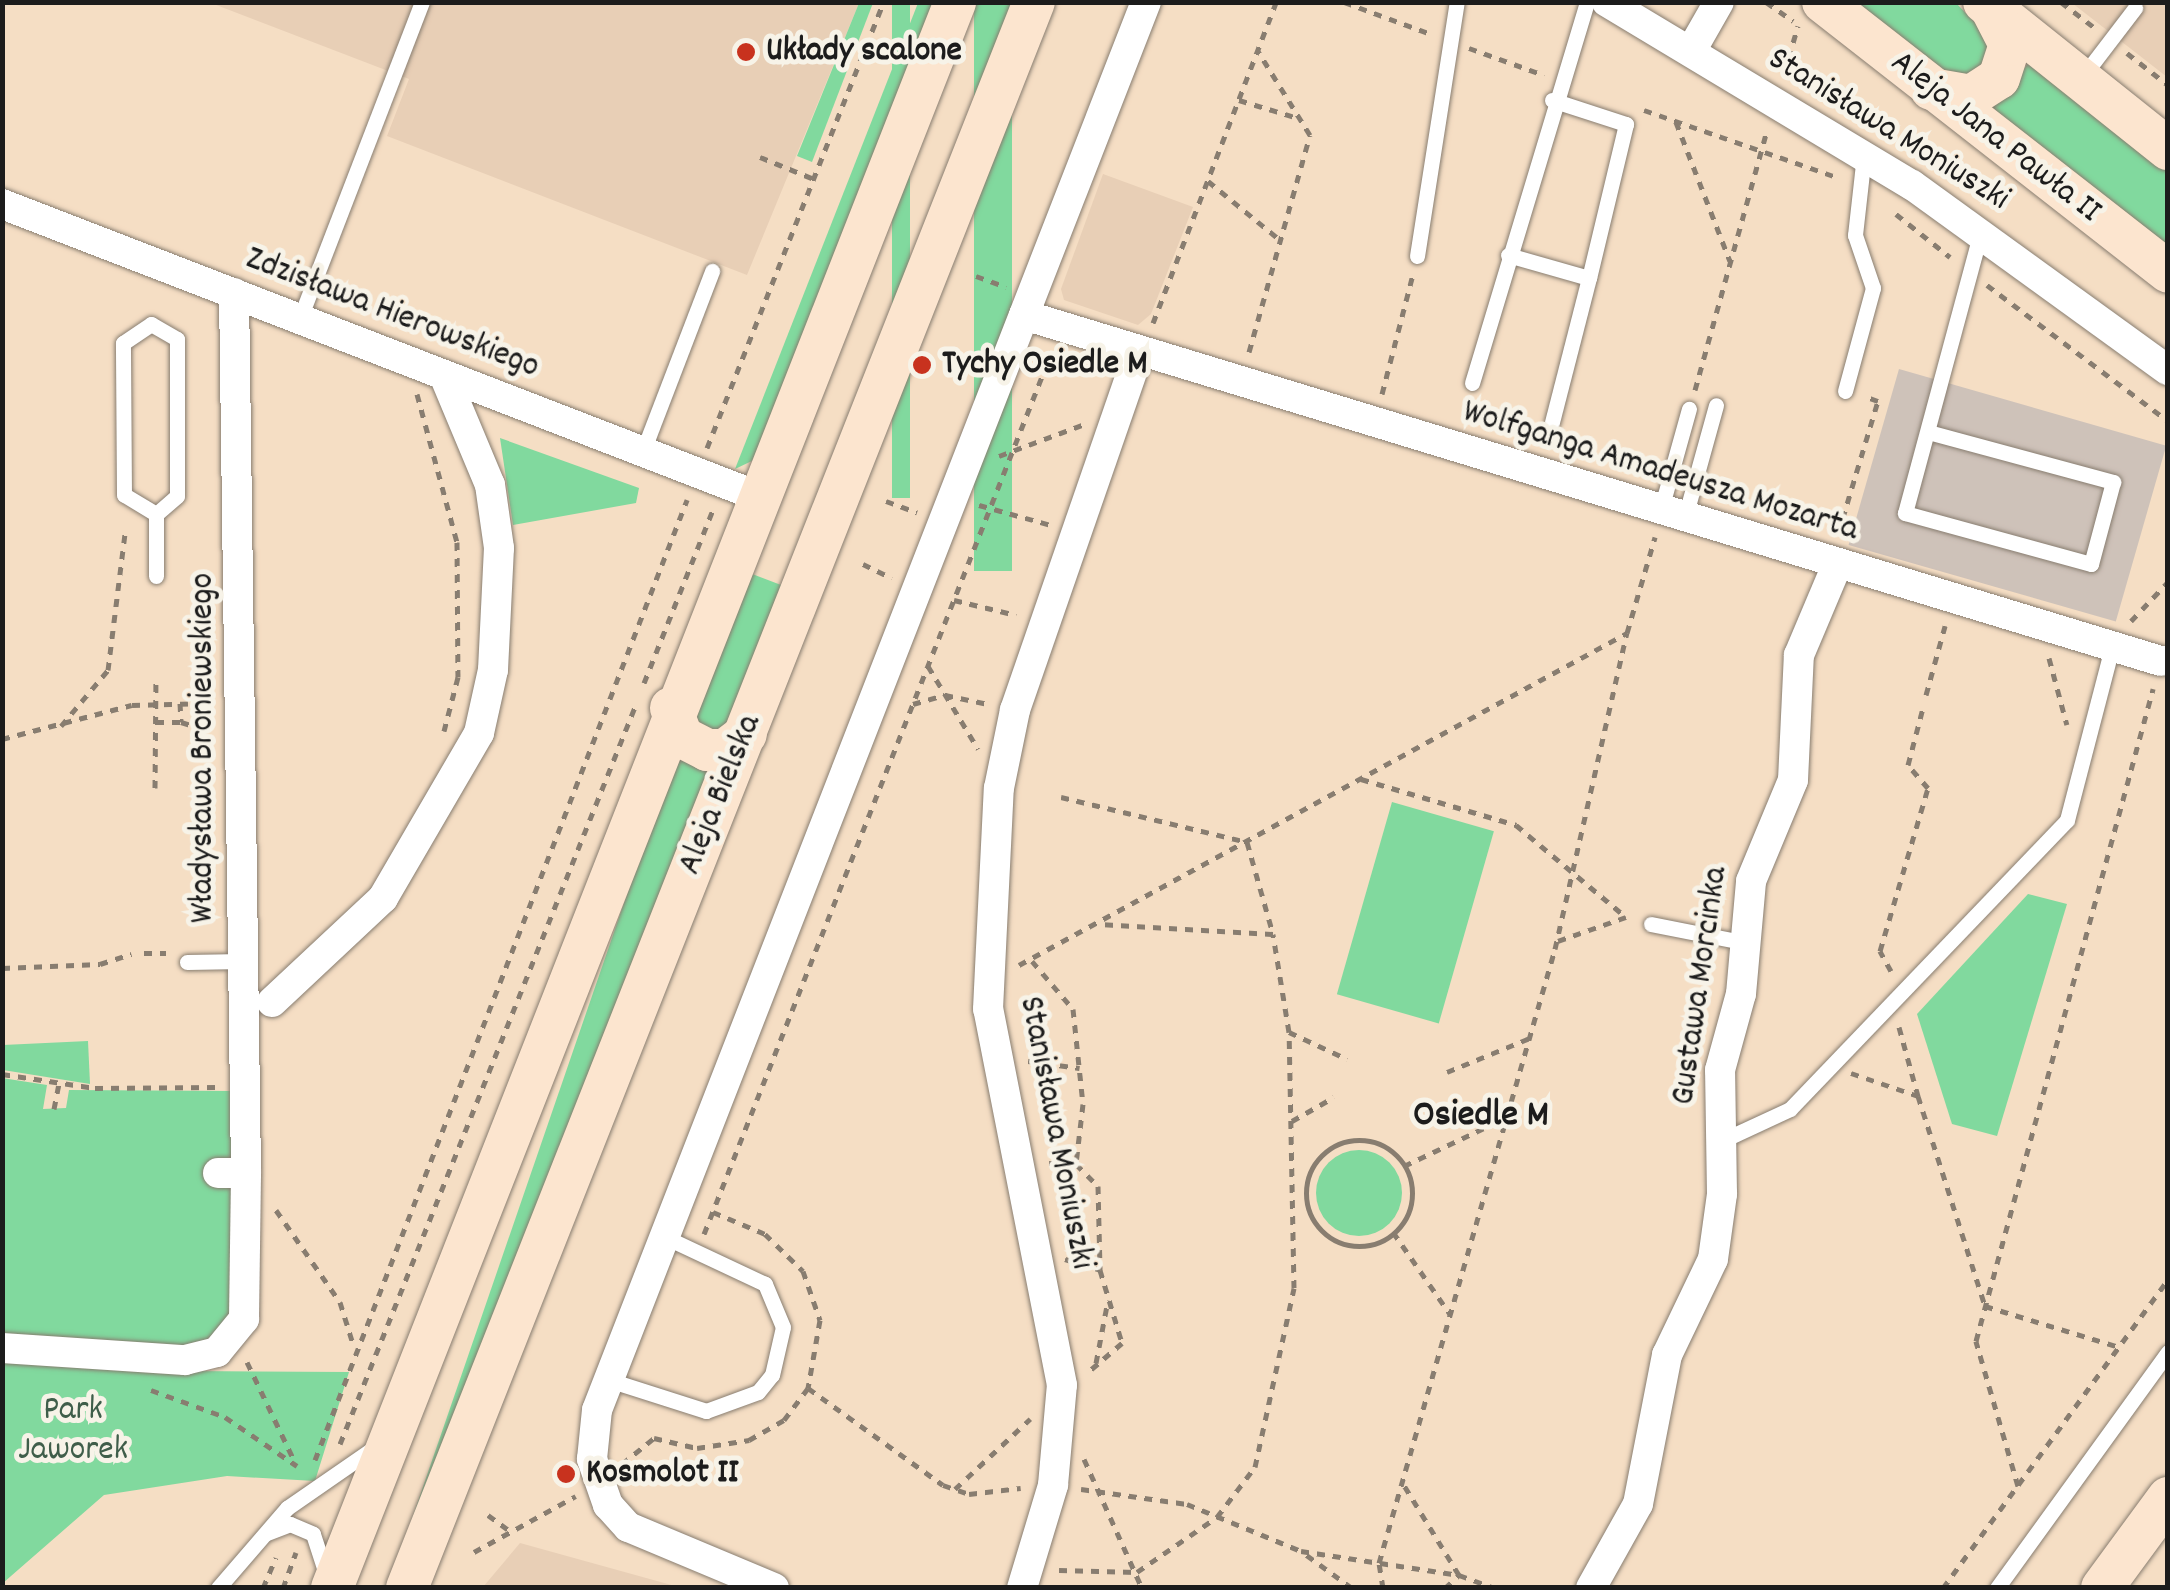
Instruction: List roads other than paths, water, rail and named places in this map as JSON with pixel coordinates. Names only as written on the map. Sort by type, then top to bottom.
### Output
[{"type":"main road","points":[[330,1588],[671,708],[726,483],[954,2]]},
{"type":"main road","name":"Aleja Bielska","points":[[408,1588],[1034,2]]},
{"type":"main road","name":"Aleja Jana Pawła II","points":[[1823,2],[2168,272]]},
{"type":"main road","points":[[1931,89],[1971,96],[1999,78],[2010,45],[1988,5]]},
{"type":"main road","points":[[1988,5],[2167,147]]},
{"type":"main road","points":[[671,708],[682,736],[707,750],[725,750],[746,734]]},
{"type":"main road","points":[[2102,1588],[2168,1498]]},
{"type":"street","points":[[774,1588],[698,1562],[628,1527],[599,1480],[597,1410],[1146,2]]},
{"type":"street","name":"Stanisława Moniuszki","points":[[1608,2],[1691,51],[1860,170],[1980,232],[2168,370]]},
{"type":"street","points":[[1691,51],[1719,2]]},
{"type":"street","name":"Zdzisława Hierowskiego","points":[[2,204],[726,483]]},
{"type":"street","name":"Władysława Broniewskiego","points":[[2,1348],[196,1360],[235,1337],[246,1288],[232,1173],[243,961],[234,293]]},
{"type":"street","points":[[1024,315],[1144,343]]},
{"type":"street","name":"Stanisława Moniuszki","points":[[1025,1578],[1053,1484],[1056,1340],[995,1057],[988,964],[998,788],[1046,621],[1144,343]]},
{"type":"street","name":"Wolfganga Amadeusza Mozarta","points":[[1144,343],[1838,565],[2161,661]]},
{"type":"street","points":[[272,1002],[382,898],[479,733],[494,670],[499,548],[490,485],[444,374]]},
{"type":"street","name":"Gustawa Morcinka","points":[[1590,1588],[1638,1504],[1666,1355],[1713,1260],[1720,1070],[1748,942],[1757,857],[1793,780],[1799,655],[1838,565]]},
{"type":"lane","points":[[300,318],[422,2]]},
{"type":"lane","points":[[1417,256],[1457,2]]},
{"type":"lane","points":[[1472,382],[1558,80],[1587,2]]},
{"type":"lane","points":[[2080,79],[2135,8]]},
{"type":"lane","points":[[1552,100],[1626,124],[1552,422]]},
{"type":"lane","points":[[1845,391],[1873,288],[1855,235],[1860,170]]},
{"type":"lane","points":[[1928,432],[2113,482],[2091,564],[1906,513],[1980,232]]},
{"type":"lane","points":[[1508,255],[1589,278]]},
{"type":"lane","points":[[643,451],[712,271]]},
{"type":"lane","points":[[151,324],[176,339],[178,496],[156,514],[124,496],[123,343],[151,324]]},
{"type":"lane","points":[[1673,513],[1716,405]]},
{"type":"lane","points":[[1673,513],[1690,409]]},
{"type":"lane","points":[[156,514],[156,576]]},
{"type":"lane","points":[[1719,1142],[1790,1109],[1899,1002],[2067,820],[2112,647]]},
{"type":"lane","points":[[1651,924],[1748,942]]},
{"type":"lane","points":[[186,962],[243,961]]},
{"type":"lane","points":[[609,1380],[706,1411],[758,1392],[772,1375],[778,1304],[749,1273],[664,1237]]},
{"type":"lane","points":[[1997,1588],[2168,1352]]},
{"type":"lane","points":[[218,1588],[254,1538],[391,1436]]},
{"type":"lane","points":[[254,1538],[297,1527],[330,1588]]},
{"type":"place","name":"Układy scalone","points":[[746,52]]},
{"type":"place","name":"Tychy Osiedle M","points":[[922,365]]},
{"type":"place","name":"Kosmolot II","points":[[566,1474]]},
{"type":"district","name":"Osiedle M","points":[[1481,1117]]},
{"type":"park label","name":"Park Jaworek","points":[[73,1431]]}]
